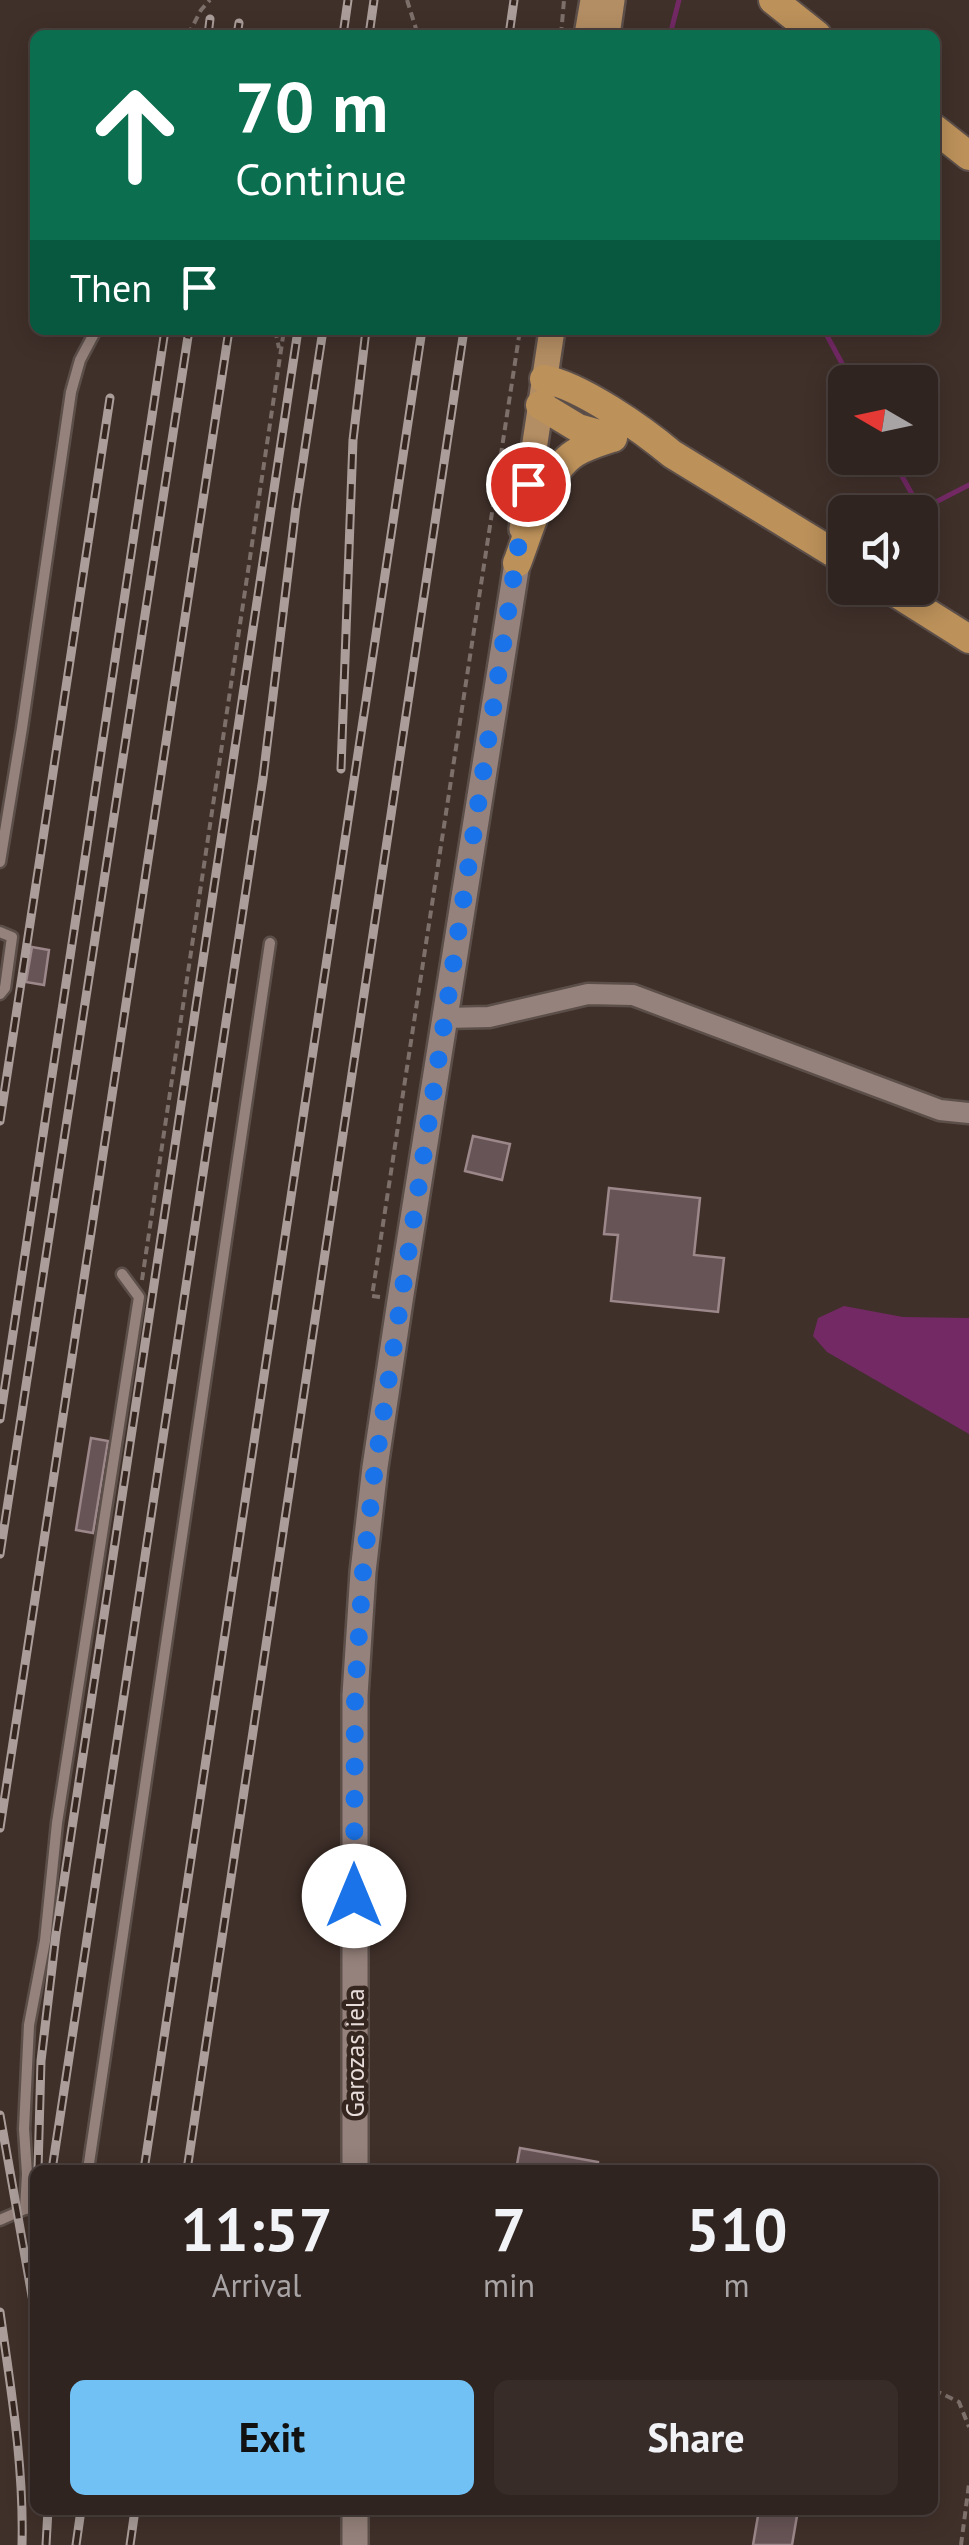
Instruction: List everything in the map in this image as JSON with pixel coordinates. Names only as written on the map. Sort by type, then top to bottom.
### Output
[{"type":"highway","points":[[773,0],[811,30]]},
{"type":"highway","points":[[940,133],[969,156]]},
{"type":"highway","points":[[672,454],[578,428],[542,392],[564,382],[828,550]]},
{"type":"highway","points":[[517,563],[542,498],[558,470],[574,453],[612,438]]},
{"type":"highway","points":[[915,605],[969,639]]},
{"type":"main road","points":[[588,30],[592,0]]},
{"type":"main road","points":[[608,30],[612,0]]},
{"type":"main road","points":[[517,563],[551,335]]},
{"type":"main road","name":"Garozas iela","points":[[355,2165],[355,1695],[363,1572],[375,1467],[517,563]]},
{"type":"main road","points":[[355,2515],[355,2545]]},
{"type":"street","points":[[445,1018],[489,1017],[588,994],[633,995],[940,1110],[969,1113]]},
{"type":"lane","points":[[0,862],[71,392],[80,360],[93,335]]},
{"type":"lane","points":[[0,932],[12,938],[5,988],[0,994]]},
{"type":"lane","points":[[89,2165],[270,943]]},
{"type":"lane","points":[[0,2220],[30,2208],[24,2129],[29,2025],[45,1942],[57,1823],[139,1297],[122,1274]]},
{"type":"path","points":[[191,30],[210,0]]},
{"type":"path","points":[[408,0],[417,30]]},
{"type":"path","points":[[562,30],[564,0]]},
{"type":"path","points":[[276,335],[280,353]]},
{"type":"path","points":[[139,1297],[283,335]]},
{"type":"path","points":[[372,1296],[519,335]]},
{"type":"path","points":[[938,2392],[958,2402],[969,2427]]},
{"type":"path","points":[[961,2545],[969,2484]]},
{"type":"shaded area","points":[[844,1306],[903,1317],[969,1318],[969,1434],[827,1352],[813,1336],[818,1318]]},
{"type":"building","points":[[32,947],[49,950],[44,985],[26,982]]},
{"type":"building","points":[[473,1136],[510,1144],[502,1180],[465,1171]]},
{"type":"building","points":[[609,1188],[700,1198],[694,1255],[724,1258],[718,1312],[611,1301],[618,1235],[604,1234]]},
{"type":"building","points":[[91,1438],[108,1441],[93,1533],[76,1530]]},
{"type":"building","points":[[520,2148],[598,2162],[598,2165],[517,2165]]},
{"type":"building","points":[[758,2515],[797,2515],[792,2545],[753,2545]]},
{"type":"waterway","points":[[671,30],[679,0]]},
{"type":"waterway","points":[[827,335],[843,365]]},
{"type":"waterway","points":[[901,475],[918,505],[930,505],[969,485]]},
{"type":"railway","points":[[344,30],[348,0]]},
{"type":"railway","points":[[370,30],[374,0]]},
{"type":"railway","points":[[510,30],[514,0]]},
{"type":"railway","points":[[209,30],[210,19]]},
{"type":"railway","points":[[238,30],[239,23]]},
{"type":"railway","points":[[0,1419],[164,335]]},
{"type":"railway","points":[[0,1554],[188,335]]},
{"type":"railway","points":[[0,1828],[228,335]]},
{"type":"railway","points":[[38,2165],[41,2061],[56,1934],[297,335]]},
{"type":"railway","points":[[53,2165],[263,778],[296,507],[322,335]]},
{"type":"railway","points":[[341,769],[353,440],[365,335]]},
{"type":"railway","points":[[145,2165],[421,335]]},
{"type":"railway","points":[[188,2165],[463,335]]},
{"type":"railway","points":[[0,1121],[110,398]]},
{"type":"railway","points":[[0,2115],[30,2285]]},
{"type":"railway","points":[[0,2312],[19,2457],[22,2545]]},
{"type":"railway","points":[[46,2545],[48,2515]]},
{"type":"railway","points":[[76,2545],[80,2515]]},
{"type":"railway","points":[[130,2545],[134,2515]]},
{"type":"route","points":[[354,1896],[355,1695],[375,1467],[528,484]]}]
